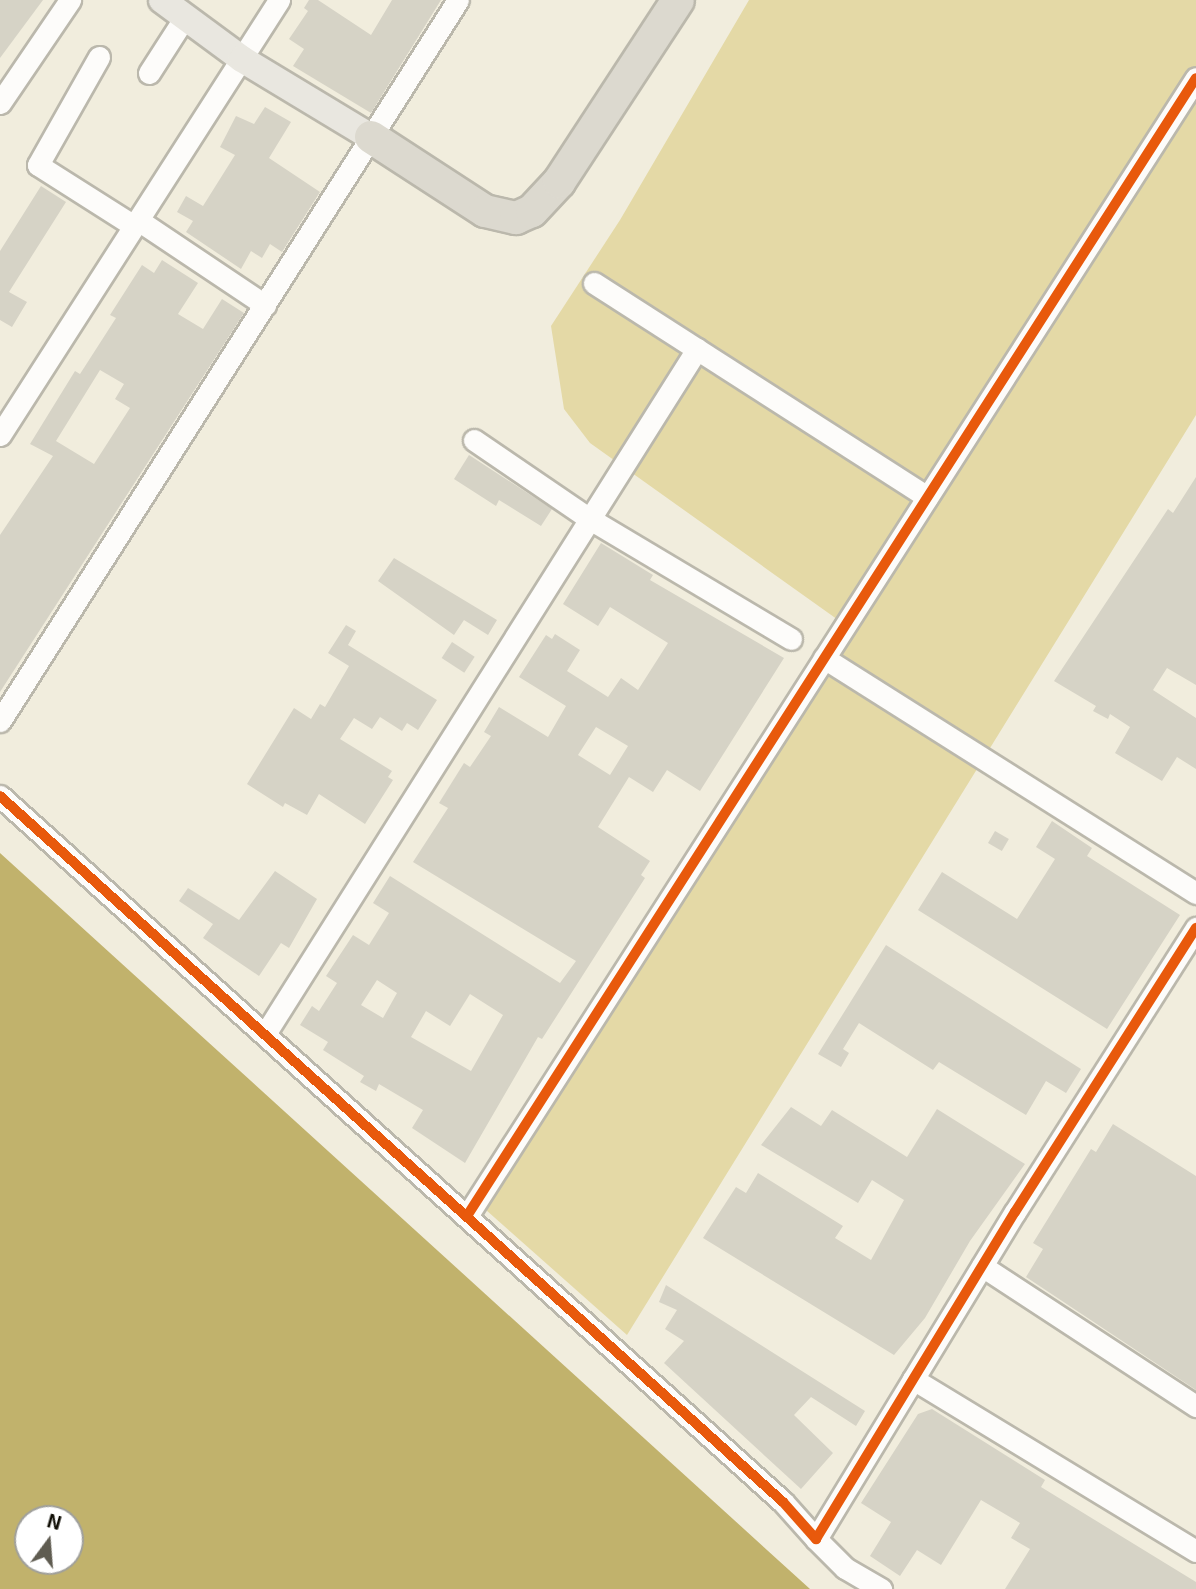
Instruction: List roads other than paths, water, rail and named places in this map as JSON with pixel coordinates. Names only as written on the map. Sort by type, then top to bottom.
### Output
[{"type":"highway","points":[[371,137],[485,211],[516,218],[532,211],[559,182],[678,0]]},
{"type":"main road","points":[[162,0],[242,59],[371,137]]},
{"type":"street","points":[[0,103],[9,76],[70,0]]},
{"type":"street","points":[[0,435],[279,0]]},
{"type":"street","points":[[0,721],[458,0]]},
{"type":"street","points":[[149,73],[186,17]]},
{"type":"street","points":[[99,57],[38,165],[265,305]]},
{"type":"street","points":[[467,1216],[1196,78]]},
{"type":"street","points":[[594,283],[928,497]]},
{"type":"street","points":[[265,1034],[697,349]]},
{"type":"street","points":[[474,440],[590,519],[791,639]]},
{"type":"street","points":[[824,658],[1196,892]]},
{"type":"street","points":[[0,796],[783,1502],[845,1568],[881,1589]]},
{"type":"street","points":[[816,1539],[982,1266],[1196,928]]},
{"type":"street","points":[[982,1266],[1196,1406]]},
{"type":"street","points":[[913,1379],[1196,1550]]}]
